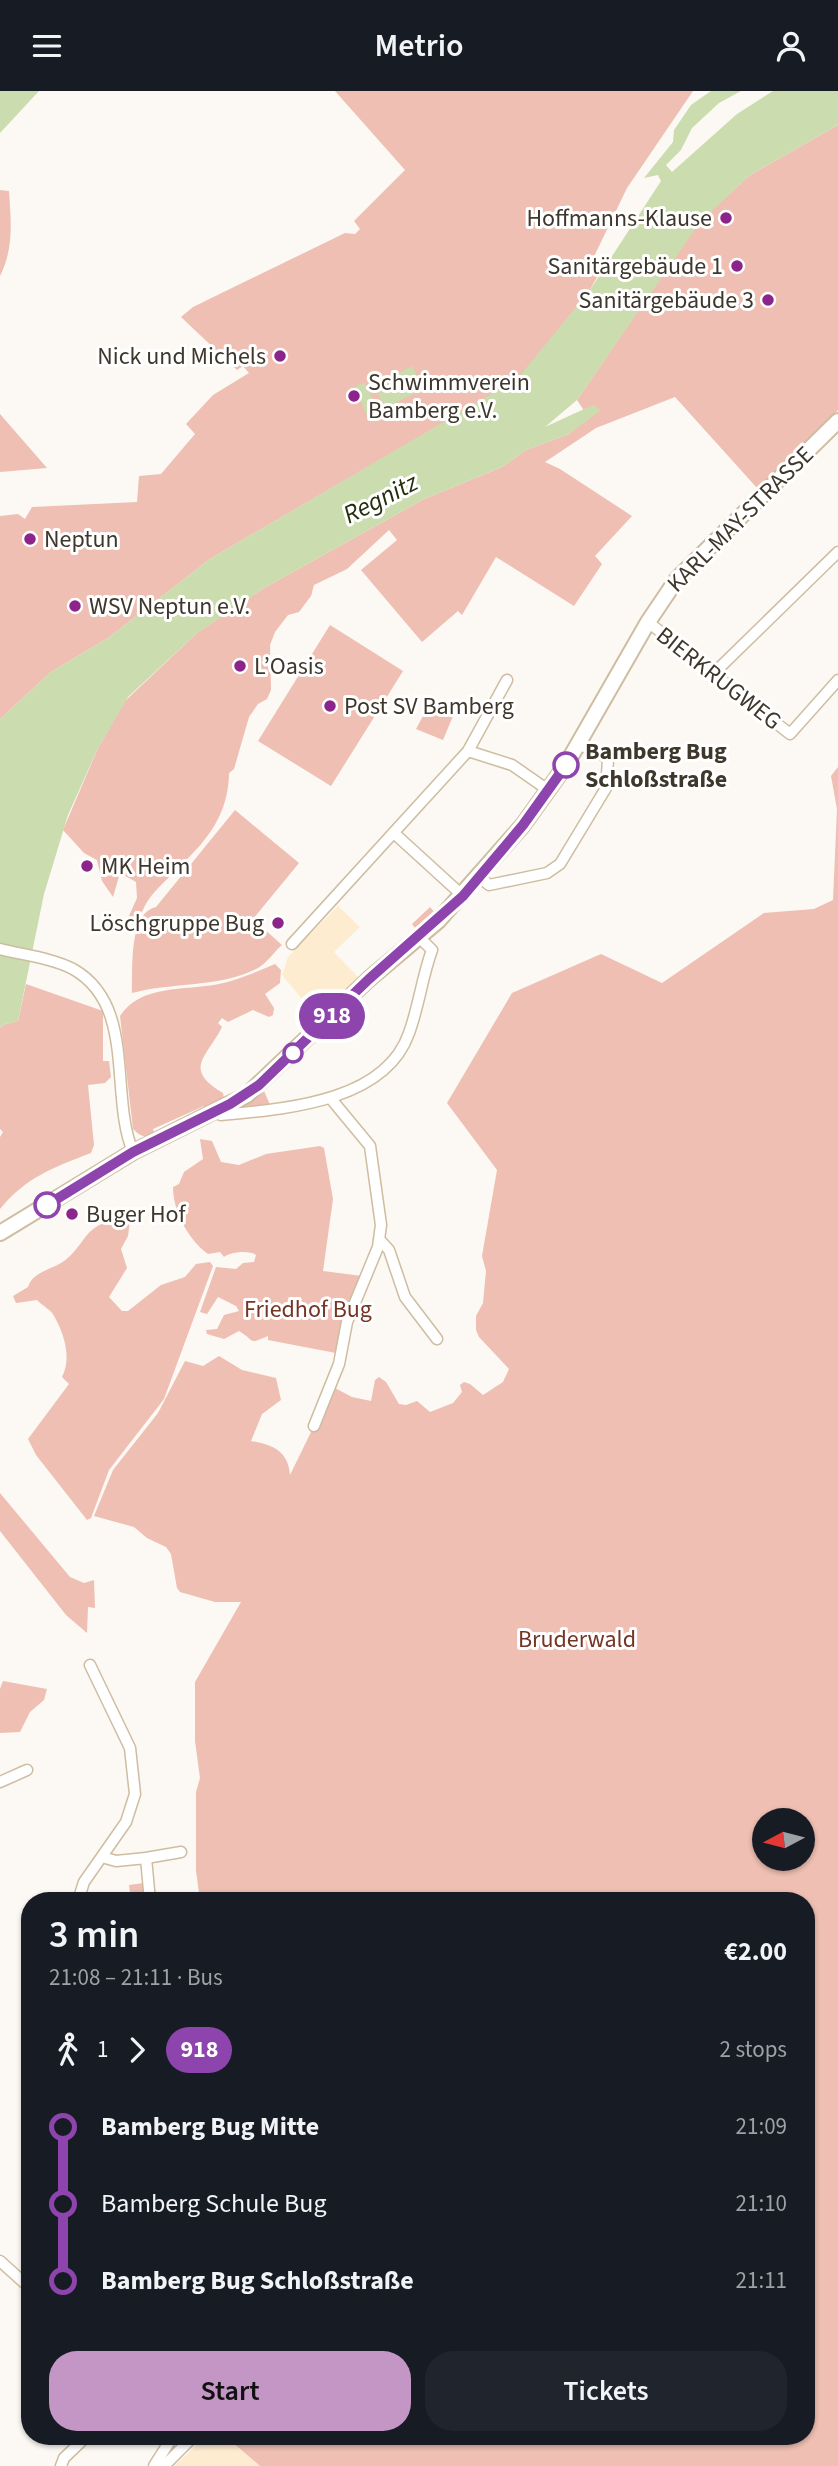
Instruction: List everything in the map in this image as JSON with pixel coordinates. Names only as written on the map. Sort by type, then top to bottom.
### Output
[{"type":"street","name":"KARL-MAY-STRASSE","points":[[0,1233],[133,1152],[213,1112],[259,1085],[369,979],[419,938],[463,896],[548,790],[580,745],[648,622],[677,579],[838,421]]},
{"type":"street","points":[[713,674],[838,552]]},
{"type":"street","name":"BIERKRUGWEG","points":[[648,622],[790,734],[838,680]]},
{"type":"street","points":[[292,944],[468,751],[508,680]]},
{"type":"street","points":[[480,877],[489,885],[547,873],[560,864],[600,799],[609,777],[608,760],[602,754],[580,745]]},
{"type":"street","points":[[468,751],[512,765],[548,790]]},
{"type":"street","points":[[394,834],[463,896]]},
{"type":"street","points":[[213,1112],[234,1114],[332,1100],[381,1072],[398,1054],[409,1034],[432,950],[419,938]]},
{"type":"street","points":[[0,949],[62,964],[82,975],[100,992],[110,1010],[126,1131],[133,1152]]},
{"type":"street","points":[[314,1426],[340,1364],[352,1305],[380,1240],[380,1201],[370,1146],[332,1100]]},
{"type":"street","points":[[380,1240],[389,1250],[405,1297],[437,1339]]},
{"type":"street","points":[[81,1892],[84,1882],[131,1811],[136,1785],[130,1748],[90,1665]]},
{"type":"street","points":[[0,1782],[27,1770]]},
{"type":"street","points":[[102,1857],[116,1861],[181,1853]]},
{"type":"street","points":[[146,1858],[149,1892]]},
{"type":"street","points":[[0,2261],[21,2280]]},
{"type":"street","points":[[61,2466],[64,2458],[78,2445]]},
{"type":"street","points":[[153,2466],[167,2445]]},
{"type":"street","points":[[164,2466],[185,2445]]},
{"type":"shaded area","points":[[338,906],[360,927],[334,952],[359,978],[318,1018],[282,975],[288,957]]},
{"type":"shaded area","points":[[197,2445],[236,2445],[260,2466],[174,2466]]},
{"type":"green space","points":[[335,91],[693,91],[627,188],[588,269],[599,274],[588,293],[518,379],[210,559],[108,638],[51,672],[0,719],[0,516],[18,514],[25,519],[32,507],[137,502],[139,476],[161,474],[195,434],[186,424],[213,395],[249,373],[243,366],[237,370],[181,317],[193,307],[345,233],[355,234],[360,229],[354,221],[405,170]]},
{"type":"green space","points":[[838,125],[838,410],[818,433],[757,488],[675,397],[596,428],[545,462],[632,516],[595,556],[602,564],[574,606],[496,557],[462,615],[458,611],[422,642],[361,570],[397,540],[389,530],[347,569],[314,585],[311,596],[299,612],[288,615],[275,632],[270,645],[271,690],[267,699],[258,704],[249,717],[234,769],[229,773],[227,794],[213,827],[191,855],[152,895],[136,924],[128,918],[137,898],[136,882],[120,873],[113,897],[102,881],[97,860],[84,853],[63,830],[98,748],[125,701],[197,633],[264,588],[424,499],[502,467],[526,450],[569,434],[589,418],[577,400],[699,222],[750,175]]},
{"type":"green space","points":[[0,190],[9,191],[11,224],[8,255],[0,276]]},
{"type":"green space","points":[[0,414],[47,468],[0,472]]},
{"type":"green space","name":"Post SV Bamberg","points":[[330,625],[403,671],[331,786],[258,741]]},
{"type":"green space","points":[[431,701],[456,709],[443,740],[416,729]]},
{"type":"green space","name":"Bruderwald","points":[[838,767],[838,2466],[260,2466],[236,2445],[815,2445],[815,1892],[199,1892],[196,1871],[196,1792],[200,1778],[195,1741],[195,1682],[241,1602],[215,1602],[180,1592],[171,1554],[166,1547],[147,1538],[134,1527],[94,1516],[113,1470],[158,1413],[185,1361],[203,1366],[219,1356],[242,1370],[276,1378],[281,1400],[262,1414],[251,1441],[278,1450],[286,1460],[290,1475],[333,1387],[352,1397],[371,1401],[375,1380],[379,1377],[386,1382],[399,1404],[406,1405],[417,1401],[430,1412],[453,1403],[462,1392],[460,1385],[464,1382],[483,1395],[503,1382],[509,1369],[479,1337],[476,1330],[476,1316],[483,1303],[486,1271],[482,1256],[497,1170],[447,1103],[512,993],[601,954],[662,983],[764,913],[814,909],[833,900],[837,809],[831,776]]},
{"type":"green space","points":[[235,810],[299,863],[253,919],[282,945],[261,966],[228,979],[132,993],[134,944],[141,920],[147,912],[156,907]]},
{"type":"green space","points":[[430,907],[436,914],[418,932],[412,924]]},
{"type":"green space","points":[[275,964],[281,970],[280,983],[265,994],[274,1008],[273,1015],[269,1017],[253,1010],[228,1022],[222,1018],[218,1023],[222,1027],[202,1062],[203,1077],[223,1093],[224,1099],[207,1110],[204,1106],[153,1129],[155,1135],[144,1136],[136,1132],[133,1129],[120,1016],[139,998],[164,991],[226,982]]},
{"type":"green space","points":[[26,984],[103,1011],[103,1061],[109,1061],[111,1077],[105,1083],[88,1085],[94,1145],[91,1153],[30,1181],[0,1209],[0,1137],[3,1132],[0,1129],[0,1028],[18,1021]]},
{"type":"green space","points":[[264,1091],[271,1107],[233,1112]]},
{"type":"green space","name":"Friedhof Bug","points":[[200,1139],[212,1141],[221,1162],[239,1165],[266,1154],[320,1146],[324,1148],[333,1199],[323,1271],[362,1276],[348,1306],[336,1353],[268,1340],[268,1336],[252,1341],[239,1331],[224,1339],[207,1334],[206,1330],[217,1329],[224,1315],[239,1311],[236,1306],[218,1297],[207,1314],[200,1312],[216,1267],[236,1269],[243,1263],[254,1262],[256,1255],[240,1252],[224,1257],[220,1252],[208,1254],[183,1225],[173,1187],[179,1184],[184,1172],[203,1159]]},
{"type":"green space","points":[[131,1213],[128,1236],[121,1249],[127,1268],[109,1297],[122,1311],[128,1311],[161,1285],[185,1277],[196,1264],[210,1262],[213,1266],[164,1399],[109,1470],[91,1518],[87,1520],[36,1455],[28,1439],[69,1384],[62,1377],[67,1354],[64,1338],[49,1309],[37,1300],[16,1303],[13,1296],[28,1287],[37,1275],[70,1256],[87,1235],[101,1224],[125,1222]]},
{"type":"green space","points":[[0,1493],[70,1577],[84,1583],[94,1580],[95,1608],[88,1607],[87,1633],[66,1615],[0,1531]]},
{"type":"green space","points":[[3,1681],[47,1689],[44,1700],[30,1712],[20,1732],[0,1733],[0,1689]]},
{"type":"green space","points":[[144,1883],[145,1892],[130,1892],[129,1885]]},
{"type":"water","points":[[0,91],[39,91],[0,133]]},
{"type":"water","name":"Regnitz","points":[[711,91],[741,91],[719,103],[692,128],[681,150],[666,165],[672,172],[737,114],[773,91],[838,91],[838,125],[750,175],[700,222],[577,400],[545,427],[593,405],[601,410],[569,434],[526,450],[502,467],[424,499],[264,588],[196,634],[128,697],[98,748],[68,815],[44,894],[18,1021],[0,1028],[0,719],[51,672],[108,638],[210,559],[517,379],[588,293],[661,181],[658,175],[644,178],[673,142],[674,130],[691,105]]},
{"type":"water","points":[[412,366],[424,389],[385,408],[374,386]]},
{"type":"water","points":[[364,382],[379,410],[367,416],[355,387]]},
{"type":"bus line","name":"918","points":[[47,1205],[133,1152],[247,1095],[259,1085],[369,979],[419,938],[463,896],[523,825],[566,765]]},
{"type":"place","name":"Hoffmanns-Klause","points":[[726,218]]},
{"type":"place","name":"Sanitärgebäude 1","points":[[737,266]]},
{"type":"place","name":"Sanitärgebäude 3","points":[[768,300]]},
{"type":"place","name":"Nick und Michels","points":[[280,356]]},
{"type":"place","name":"Schwimmverein Bamberg e.V.","points":[[354,396]]},
{"type":"place","name":"Neptun","points":[[30,539]]},
{"type":"place","name":"WSV Neptun e.V.","points":[[75,606]]},
{"type":"place","name":"L’Oasis","points":[[240,666]]},
{"type":"place","name":"Post SV Bamberg","points":[[330,706]]},
{"type":"place","name":"Bamberg Bug Schloßstraße","points":[[566,765]]},
{"type":"place","name":"MK Heim","points":[[87,866]]},
{"type":"place","name":"Löschgruppe Bug","points":[[278,923]]},
{"type":"place","name":"Buger Hof","points":[[72,1214]]}]
